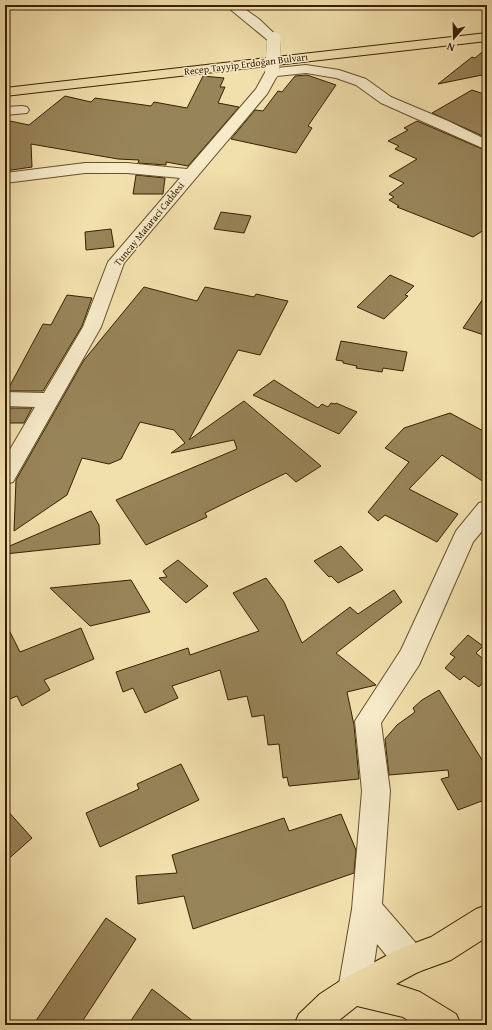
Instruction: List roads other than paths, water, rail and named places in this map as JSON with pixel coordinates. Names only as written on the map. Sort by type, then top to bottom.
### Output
[{"type":"main road","name":"Recep Tayyip Erdoğan Bulvarı","points":[[19,78],[220,58],[487,28]]},
{"type":"main road","name":"Recep Tayyip Erdoğan Bulvarı","points":[[5,92],[487,37]]},
{"type":"main road","points":[[310,1025],[331,1005],[354,990],[410,960],[440,949],[487,920]]},
{"type":"main road","points":[[354,990],[409,1003],[445,1025]]},
{"type":"street","points":[[231,5],[255,22],[274,39],[272,72],[306,69],[339,74],[361,82],[386,100],[443,124],[487,146]]},
{"type":"street","name":"Tuncay Mataraci Caddesi","points":[[5,476],[92,327],[116,262],[262,91],[272,72]]},
{"type":"street","points":[[5,111],[22,110]]},
{"type":"street","points":[[5,178],[85,168],[127,168],[190,174]]},
{"type":"street","points":[[5,399],[49,400]]},
{"type":"street","points":[[354,990],[368,909],[376,791],[368,721],[410,657],[464,537],[487,509]]},
{"type":"street","points":[[368,909],[410,960]]}]
